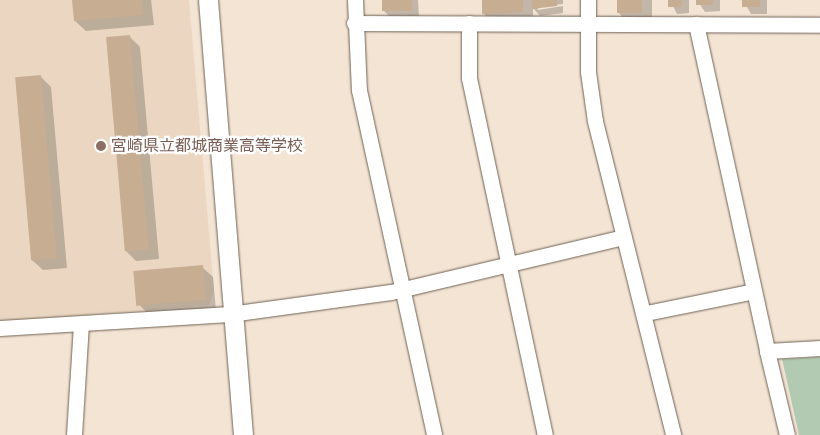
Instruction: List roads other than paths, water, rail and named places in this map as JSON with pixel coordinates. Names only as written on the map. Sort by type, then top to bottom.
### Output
[{"type":"street","points":[[208,0],[230,314],[243,435]]},
{"type":"street","points":[[355,0],[354,23],[359,90],[434,435]]},
{"type":"street","points":[[588,0],[595,121],[624,237],[646,313],[673,435]]},
{"type":"street","points":[[354,23],[820,25]]},
{"type":"street","points":[[468,23],[469,78],[545,435]]},
{"type":"street","points":[[696,24],[767,351],[788,435]]},
{"type":"street","points":[[0,328],[230,314],[401,289],[508,262],[624,237]]},
{"type":"street","points":[[646,313],[754,291]]},
{"type":"street","points":[[74,435],[82,324]]},
{"type":"street","points":[[767,351],[820,348]]},
{"type":"place","name":"宮崎県立都城商業高等学校","points":[[101,146]]}]
